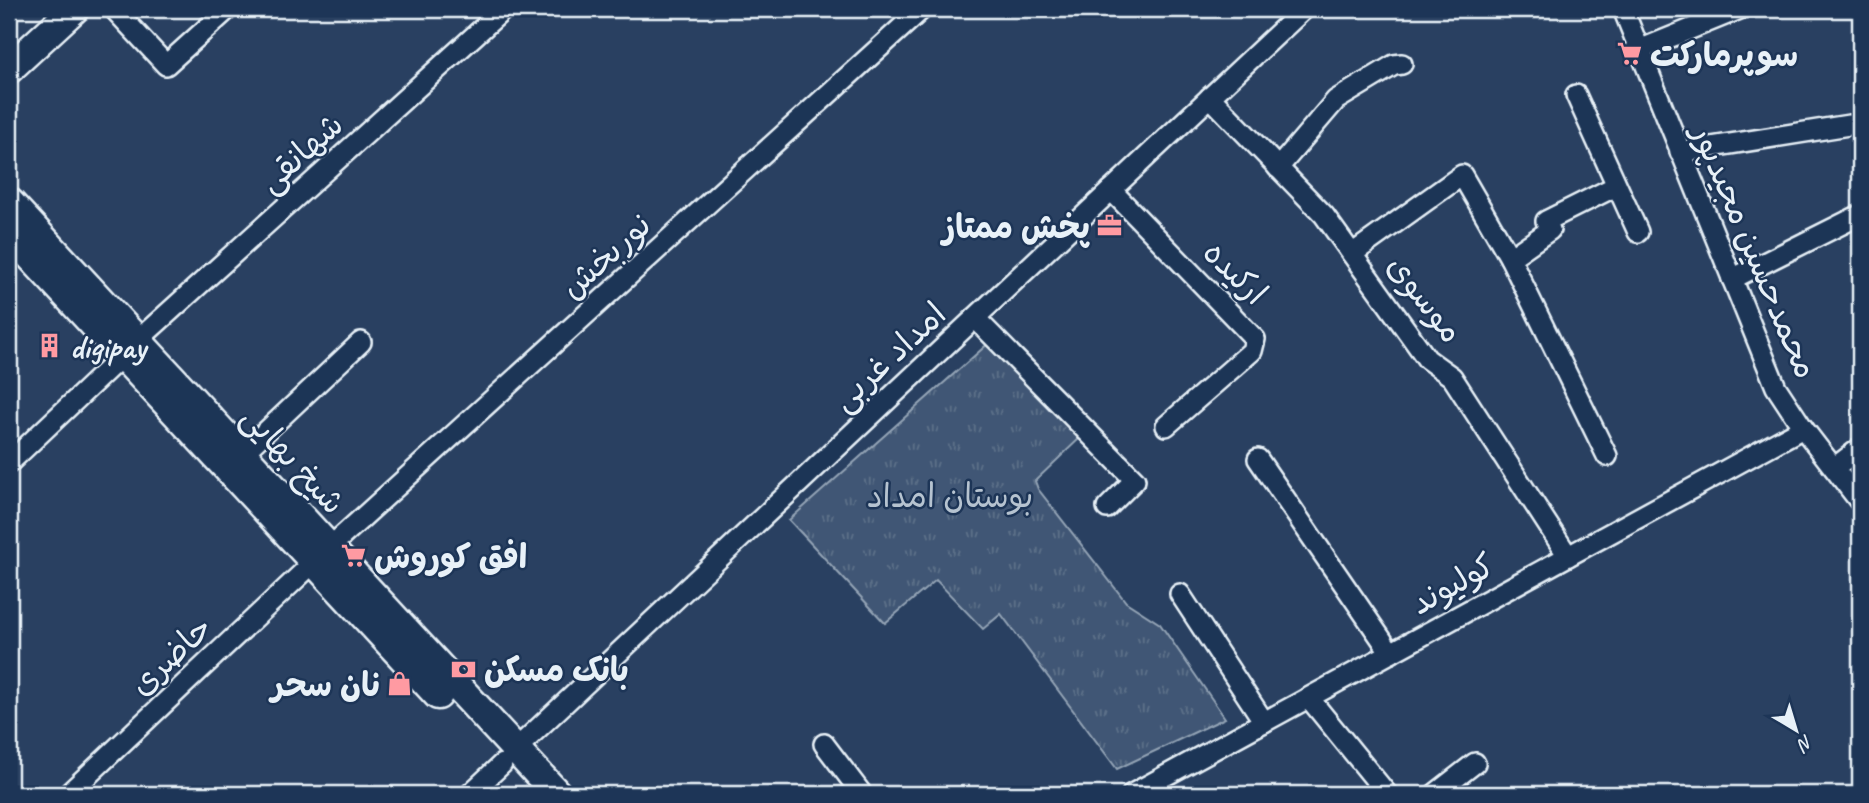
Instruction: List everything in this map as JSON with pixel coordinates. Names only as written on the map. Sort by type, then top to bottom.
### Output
[{"type":"main road","points":[[9,69],[75,9]]},
{"type":"main road","name":"شیخ بهایی","points":[[9,202],[129,348],[509,757],[556,794]]},
{"type":"main road","name":"شیخ بهایی","points":[[9,233],[242,454],[322,555]]},
{"type":"main road","name":"شیخ بهایی","points":[[509,757],[530,794]]},
{"type":"street","points":[[114,9],[166,65],[228,9]]},
{"type":"street","name":"شهانقی","points":[[9,463],[129,348],[504,9]]},
{"type":"street","name":"نوربخش","points":[[322,555],[922,9]]},
{"type":"street","name":"امداد غربی","points":[[470,794],[1304,9]]},
{"type":"street","name":"محمدحسین مجیدپور","points":[[1623,9],[1776,387],[1803,428],[1860,502]]},
{"type":"street","points":[[1639,50],[1740,9]]},
{"type":"street","points":[[1278,168],[1336,100],[1394,65],[1402,64]]},
{"type":"street","points":[[1576,95],[1638,232]]},
{"type":"street","name":"موسوی","points":[[1210,97],[1324,215],[1427,359],[1452,377],[1568,556]]},
{"type":"street","points":[[1680,152],[1856,132]]},
{"type":"street","points":[[1352,254],[1462,175],[1510,258],[1607,456]]},
{"type":"street","points":[[1510,258],[1550,230],[1546,221],[1616,186]]},
{"type":"street","name":"ارکیده","points":[[1111,190],[1255,339],[1252,351],[1166,426]]},
{"type":"street","points":[[1732,279],[1860,215]]},
{"type":"street","points":[[975,318],[1135,480],[1107,508]]},
{"type":"street","points":[[242,454],[361,342]]},
{"type":"street","name":"کولیوند","points":[[1132,794],[1803,428]]},
{"type":"street","points":[[1834,468],[1860,449]]},
{"type":"street","points":[[1258,459],[1391,653]]},
{"type":"street","name":"حاضری","points":[[68,794],[322,555]]},
{"type":"street","points":[[1180,594],[1264,722]]},
{"type":"street","points":[[1309,698],[1387,794]]},
{"type":"street","points":[[824,744],[862,794]]},
{"type":"street","points":[[1435,794],[1475,763]]},
{"type":"green space","name":"بوستان امداد","points":[[990,342],[1081,437],[1035,481],[1038,489],[1126,602],[1160,624],[1225,718],[1117,769],[1001,614],[983,629],[936,580],[885,623],[789,520]]},
{"type":"place","name":"سوپرمارکت","points":[[1630,54]]},
{"type":"place","name":"پخش ممتاز","points":[[1110,226]]},
{"type":"place","name":"digipay","points":[[50,346]]},
{"type":"place","name":"افق کوروش","points":[[354,556]]},
{"type":"place","name":"بانک مسکن","points":[[464,669]]},
{"type":"place","name":"نان سحر","points":[[400,684]]}]
